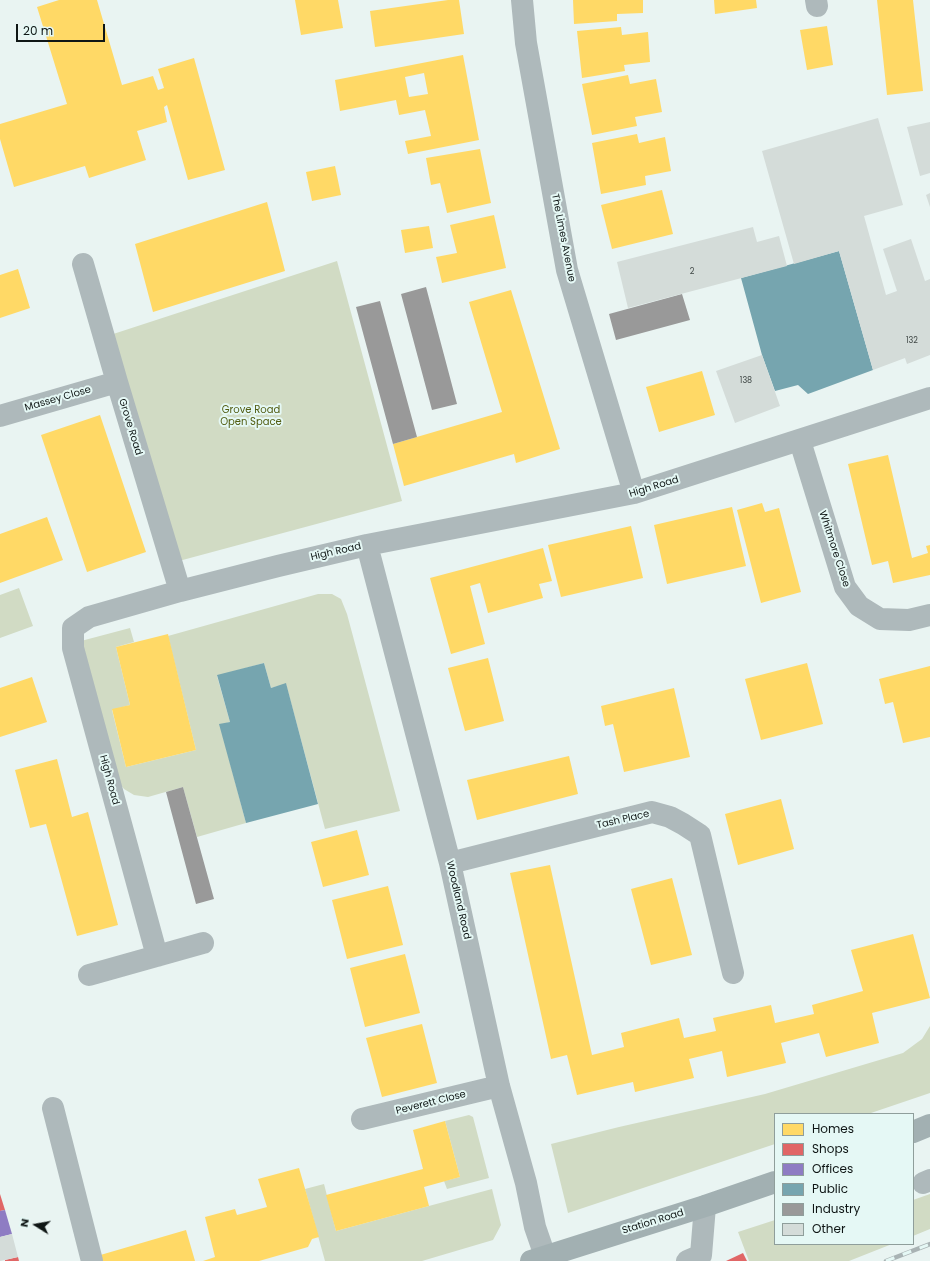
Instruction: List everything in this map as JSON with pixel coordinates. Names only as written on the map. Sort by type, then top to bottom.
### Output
[{"type":"main road","points":[[914,1132],[930,1125]]},
{"type":"main road","name":"Station Road","points":[[551,1257],[774,1182]]},
{"type":"street","name":"The Limes Avenue","points":[[522,0],[526,42],[567,270],[634,493]]},
{"type":"street","name":"Grove Road","points":[[83,264],[180,591]]},
{"type":"street","name":"Massey Close","points":[[0,416],[117,382]]},
{"type":"street","name":"High Road","points":[[157,956],[73,648],[73,628],[89,617],[180,591],[278,566],[367,545],[634,493],[800,441],[930,398]]},
{"type":"street","name":"Whitmore Close","points":[[800,441],[845,587],[859,606],[880,619],[909,620],[930,615]]},
{"type":"street","name":"Woodland Road","points":[[367,545],[450,863],[500,1086],[526,1183],[535,1227],[551,1257]]},
{"type":"street","name":"Tash Place","points":[[450,863],[652,812],[670,817],[700,835],[733,973]]},
{"type":"street","points":[[89,974],[203,943]]},
{"type":"street","name":"Peverett Close","points":[[362,1119],[500,1086]]},
{"type":"street","points":[[53,1108],[92,1261]]},
{"type":"street","points":[[687,1261],[701,1255],[705,1206]]},
{"type":"green space","name":"Grove Road Open Space","points":[[337,261],[402,501],[164,565],[101,338]]},
{"type":"green space","points":[[19,588],[33,626],[0,638],[0,595]]},
{"type":"green space","points":[[318,594],[332,594],[341,599],[347,614],[400,811],[325,829],[286,684],[271,688],[264,663],[217,676],[230,722],[220,725],[246,823],[197,837],[183,787],[148,797],[134,795],[124,789],[114,776],[81,641],[130,628],[134,642],[116,647],[130,705],[112,710],[126,767],[196,750],[168,636]]},
{"type":"green space","points":[[930,1026],[930,1093],[871,1113],[774,1113],[774,1144],[568,1213],[551,1144],[765,1094],[903,1053],[922,1039]]},
{"type":"green space","points":[[469,1115],[473,1117],[489,1178],[447,1189],[444,1181],[460,1177],[445,1121]]},
{"type":"green space","points":[[324,1184],[336,1231],[492,1189],[501,1225],[493,1240],[422,1261],[325,1261],[305,1189]]},
{"type":"green space","points":[[930,1194],[930,1229],[914,1236],[914,1200]]},
{"type":"green space","points":[[774,1220],[774,1245],[889,1245],[849,1261],[749,1261],[738,1232]]},
{"type":"building: Homes","points":[[59,0],[97,0],[122,85],[153,76],[158,90],[164,88],[158,69],[194,58],[225,170],[188,180],[167,105],[164,107],[167,122],[137,131],[146,160],[89,178],[85,166],[14,187],[0,139],[0,124],[67,104],[37,7]]},
{"type":"building: Homes","points":[[295,0],[338,0],[343,28],[301,35]]},
{"type":"building: Homes","points":[[448,0],[459,0],[464,34],[375,47],[370,11]]},
{"type":"building: Homes","points":[[573,0],[643,0],[643,13],[617,14],[617,21],[574,24]]},
{"type":"building: Homes","points":[[714,0],[756,0],[757,8],[715,14]]},
{"type":"building: Homes","points":[[877,0],[913,0],[923,91],[887,95]]},
{"type":"building: Homes","points":[[827,26],[833,65],[807,70],[800,30]]},
{"type":"building: Homes","points":[[621,27],[622,35],[648,32],[650,62],[624,65],[625,71],[582,78],[577,31]]},
{"type":"building: Homes","points":[[463,55],[479,140],[408,154],[405,141],[431,136],[425,110],[399,115],[396,100],[340,111],[335,80]],"holes":[[[424,73],[428,94],[409,97],[405,77]]]},
{"type":"building: Homes","points":[[628,75],[630,84],[656,79],[662,112],[635,117],[637,126],[592,135],[582,84]]},
{"type":"building: Homes","points":[[637,134],[639,143],[665,137],[671,171],[645,176],[646,185],[601,194],[592,143]]},
{"type":"building: Homes","points":[[480,149],[491,203],[447,213],[440,183],[431,185],[426,158]]},
{"type":"building: Homes","points":[[335,166],[341,195],[312,201],[306,172]]},
{"type":"building: Homes","points":[[662,190],[673,234],[612,249],[601,205]]},
{"type":"building: Homes","points":[[267,202],[285,271],[153,312],[135,244]]},
{"type":"building: Homes","points":[[494,215],[506,268],[442,283],[436,257],[457,253],[450,225]]},
{"type":"building: Homes","points":[[429,226],[433,248],[405,253],[401,230]]},
{"type":"building: Homes","points":[[18,269],[30,308],[0,318],[0,275]]},
{"type":"building: Homes","points":[[511,290],[560,449],[516,463],[514,454],[404,486],[393,444],[502,412],[469,302]]},
{"type":"building: Homes","points":[[702,371],[715,415],[659,432],[646,387]]},
{"type":"building: Homes","points":[[100,415],[146,552],[87,572],[41,435]]},
{"type":"building: Homes","points":[[888,455],[912,558],[928,553],[926,546],[930,545],[930,575],[893,583],[888,561],[872,565],[848,464]]},
{"type":"building: Homes","points":[[762,503],[765,512],[779,508],[801,592],[761,603],[737,510]]},
{"type":"building: Homes","points":[[732,507],[746,566],[667,584],[654,525]]},
{"type":"building: Homes","points":[[47,517],[63,560],[0,583],[0,534]]},
{"type":"building: Homes","points":[[631,526],[643,578],[561,597],[548,545]]},
{"type":"building: Homes","points":[[543,548],[552,581],[539,584],[543,598],[488,613],[480,583],[470,586],[485,644],[451,654],[430,578]]},
{"type":"building: Homes","points":[[168,634],[196,750],[126,767],[112,709],[130,705],[116,647]]},
{"type":"building: Homes","points":[[488,658],[504,721],[465,731],[448,668]]},
{"type":"building: Homes","points":[[807,663],[823,724],[761,740],[745,679]]},
{"type":"building: Homes","points":[[930,666],[930,737],[903,743],[893,702],[885,704],[879,679]]},
{"type":"building: Homes","points":[[32,677],[47,722],[0,737],[0,688]]},
{"type":"building: Homes","points":[[674,688],[690,757],[624,772],[613,724],[605,726],[601,706]]},
{"type":"building: Homes","points":[[569,756],[578,794],[477,820],[467,780]]},
{"type":"building: Homes","points":[[57,759],[72,817],[88,812],[118,925],[77,936],[46,824],[30,828],[15,770]]},
{"type":"building: Homes","points":[[781,799],[794,849],[738,865],[725,814]]},
{"type":"building: Homes","points":[[357,830],[369,875],[323,887],[311,842]]},
{"type":"building: Homes","points":[[550,865],[592,1055],[624,1047],[621,1033],[679,1018],[684,1038],[716,1031],[713,1018],[771,1005],[775,1023],[814,1014],[812,1005],[863,991],[851,950],[913,934],[930,998],[872,1013],[879,1043],[826,1057],[819,1033],[781,1043],[786,1063],[727,1077],[722,1051],[689,1059],[694,1078],[635,1092],[633,1082],[577,1095],[567,1055],[551,1059],[510,873]]},
{"type":"building: Homes","points":[[672,878],[692,955],[651,965],[631,889]]},
{"type":"building: Homes","points":[[388,886],[403,945],[347,959],[332,900]]},
{"type":"building: Homes","points":[[405,954],[420,1013],[365,1027],[350,968]]},
{"type":"building: Homes","points":[[422,1024],[437,1083],[382,1097],[366,1038]]},
{"type":"building: Homes","points":[[445,1121],[460,1177],[424,1187],[429,1206],[336,1231],[326,1195],[423,1169],[413,1130]]},
{"type":"building: Homes","points":[[299,1168],[319,1237],[312,1239],[308,1247],[259,1261],[203,1261],[215,1257],[205,1217],[235,1209],[237,1215],[267,1207],[258,1179]]},
{"type":"building: Homes","points":[[186,1230],[195,1261],[98,1261],[97,1256]]},
{"type":"building: Shops","points":[[0,1194],[5,1210],[0,1211]]},
{"type":"building: Shops","points":[[743,1253],[747,1261],[726,1261]]},
{"type":"building: Shops","points":[[18,1257],[19,1261],[5,1261],[5,1260]]},
{"type":"building: Offices","points":[[5,1210],[12,1234],[0,1237],[0,1211]]},
{"type":"building: Public","points":[[839,251],[873,370],[808,394],[798,385],[775,391],[762,355],[741,278]]},
{"type":"building: Public","points":[[264,663],[271,688],[286,683],[318,804],[246,823],[219,724],[230,722],[217,675]]},
{"type":"building: Industry","points":[[426,287],[457,404],[432,410],[401,294]]},
{"type":"building: Industry","points":[[682,294],[690,320],[616,340],[609,314]]},
{"type":"building: Industry","points":[[380,301],[417,437],[393,444],[356,307]]},
{"type":"building: Industry","points":[[183,787],[214,899],[196,904],[166,792]]},
{"type":"building: Other","points":[[878,118],[903,205],[864,216],[886,295],[897,291],[883,249],[911,239],[925,281],[930,279],[930,355],[907,364],[905,358],[873,370],[839,251],[794,264],[762,151]]},
{"type":"building: Other","points":[[930,122],[930,173],[920,176],[907,127]]},
{"type":"building: Other","points":[[930,193],[930,207],[926,195]]},
{"type":"building: Other","points":[[753,227],[757,242],[779,236],[787,266],[628,308],[617,262]]},
{"type":"building: Other","points":[[762,355],[780,406],[735,423],[716,371]]},
{"type":"building: Other","points":[[12,1234],[18,1257],[0,1261],[0,1237]]},
{"type":"railway","points":[[886,1261],[930,1244]]}]
